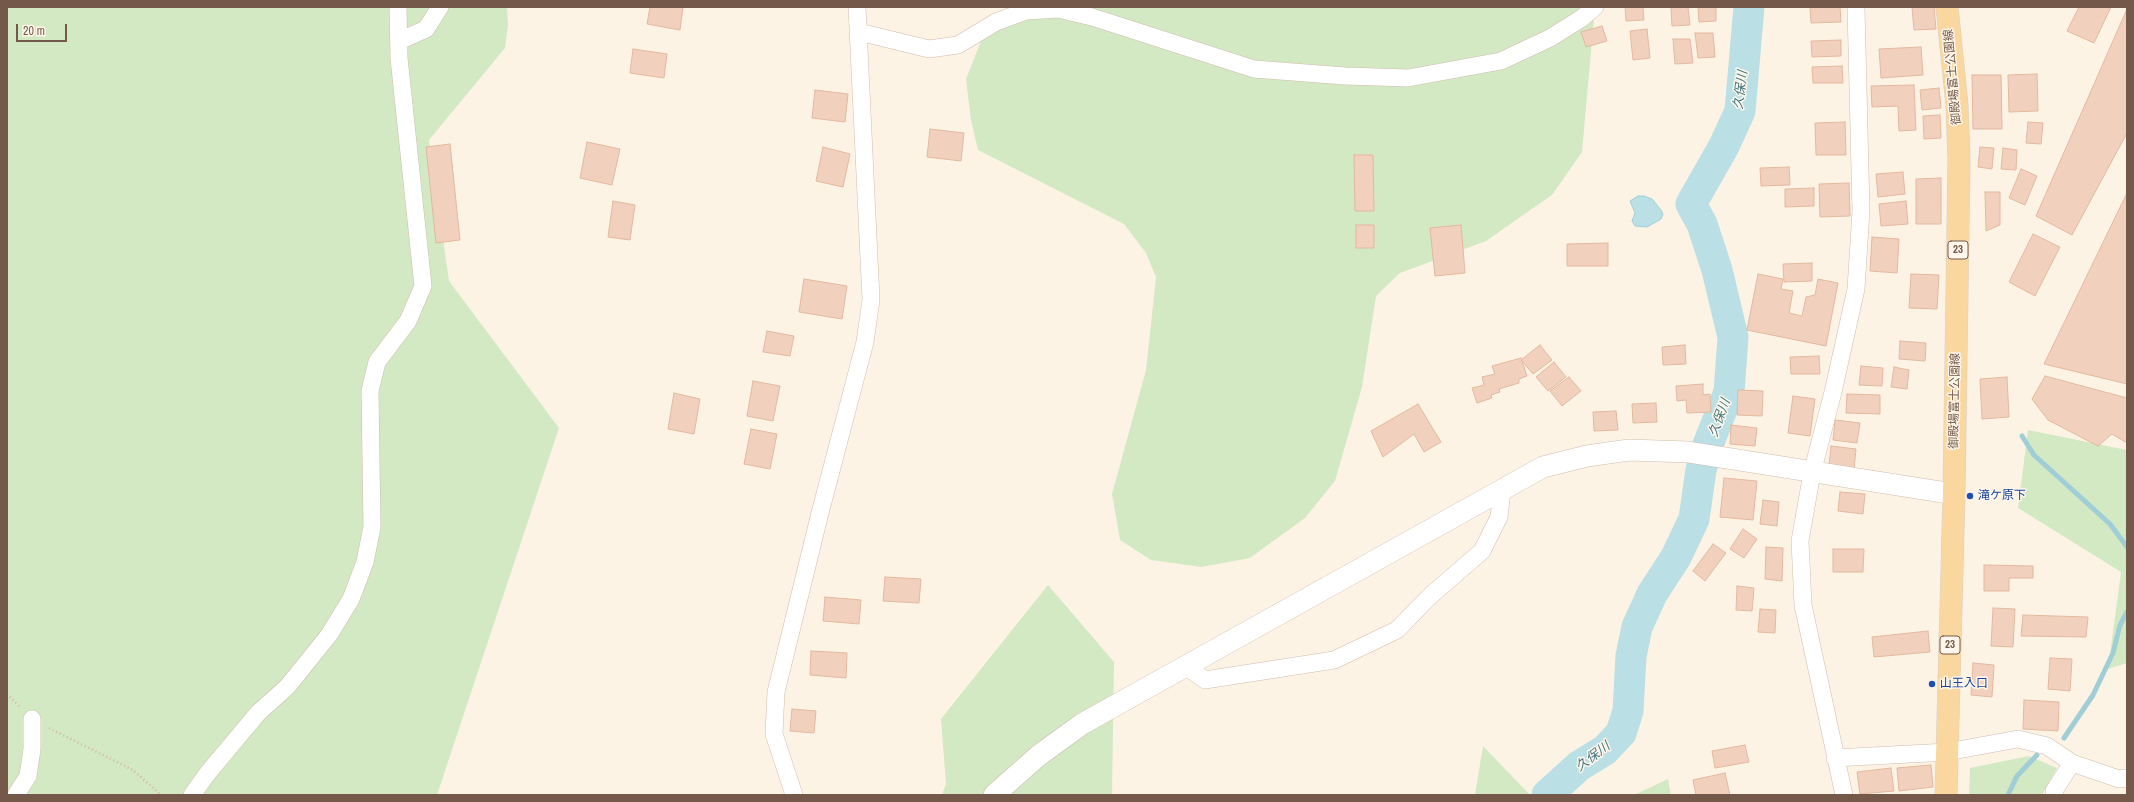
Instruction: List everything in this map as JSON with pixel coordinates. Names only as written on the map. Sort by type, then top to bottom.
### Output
[{"type":"main road","name":"御殿場富士公園線","points":[[1946,7],[1957,105],[1959,159],[1954,494],[1946,795]]},
{"type":"street","points":[[192,795],[207,774],[258,713],[287,687],[329,635],[351,599],[365,562],[372,527],[370,392],[377,362],[408,321],[423,286],[398,41],[398,7]]},
{"type":"street","points":[[398,41],[426,29],[440,7]]},
{"type":"street","points":[[794,795],[774,734],[776,692],[820,513],[865,342],[871,300],[857,7]]},
{"type":"street","points":[[858,32],[929,49],[958,45],[996,22],[1026,11],[1058,9],[1092,17],[1254,68],[1345,76],[1408,78],[1500,61],[1550,38],[1582,18],[1595,7]]},
{"type":"street","points":[[1844,795],[1803,605],[1800,541],[1812,473],[1833,392],[1856,289],[1861,211],[1856,7]]},
{"type":"street","points":[[994,795],[1038,756],[1082,724],[1543,467],[1587,456],[1630,450],[1688,452],[1812,473],[1954,494]]},
{"type":"street","points":[[1186,666],[1205,680],[1334,660],[1398,630],[1429,596],[1482,551],[1499,517],[1502,491]]},
{"type":"street","points":[[16,795],[28,776],[32,748],[32,719]]},
{"type":"street","points":[[1835,758],[1948,752],[2018,739],[2047,746],[2072,763],[2119,779],[2127,778]]},
{"type":"street","points":[[2055,795],[2054,791],[2072,763]]},
{"type":"path","points":[[7,694],[32,719],[134,770],[161,795]]},
{"type":"green space","points":[[7,7],[507,7],[508,25],[505,48],[429,140],[449,281],[559,428],[437,795],[7,795]]},
{"type":"green space","points":[[1014,7],[1595,7],[1582,152],[1552,195],[1486,241],[1400,273],[1376,296],[1362,387],[1335,481],[1305,518],[1250,558],[1201,567],[1151,560],[1120,540],[1112,494],[1146,370],[1156,277],[1146,253],[1124,224],[978,150],[971,120],[966,79],[983,36]]},
{"type":"green space","points":[[2028,430],[2127,450],[2127,663],[2108,669],[2121,572],[2018,508]]},
{"type":"green space","points":[[1048,585],[1114,662],[1112,795],[942,795],[946,784],[941,719]]},
{"type":"green space","points":[[1483,746],[1530,795],[1475,795]]},
{"type":"green space","points":[[2029,756],[2057,768],[2042,795],[1969,795],[1970,768]]},
{"type":"green space","points":[[1668,779],[1671,795],[1634,795]]},
{"type":"water","points":[[1638,196],[1644,196],[1652,199],[1663,214],[1661,219],[1647,227],[1635,226],[1632,221],[1635,213],[1630,201]]},
{"type":"building","points":[[650,7],[683,7],[680,30],[647,24]]},
{"type":"building","points":[[1625,7],[1643,7],[1644,20],[1626,21]]},
{"type":"building","points":[[1671,7],[1688,7],[1690,25],[1672,26]]},
{"type":"building","points":[[1698,7],[1716,7],[1716,21],[1699,22]]},
{"type":"building","points":[[1810,7],[1840,7],[1841,22],[1811,23]]},
{"type":"building","points":[[1912,7],[1934,7],[1936,29],[1914,30]]},
{"type":"building","points":[[2079,7],[2111,7],[2094,43],[2067,31]]},
{"type":"building","points":[[2127,9],[2127,133],[2072,235],[2036,216]]},
{"type":"building","points":[[1602,26],[1607,41],[1586,47],[1581,32]]},
{"type":"building","points":[[1647,29],[1650,58],[1633,60],[1630,31]]},
{"type":"building","points":[[1695,33],[1713,33],[1715,57],[1698,58]]},
{"type":"building","points":[[1673,39],[1690,39],[1693,63],[1675,64]]},
{"type":"building","points":[[1841,40],[1841,56],[1812,57],[1811,41]]},
{"type":"building","points":[[1921,47],[1923,75],[1881,78],[1879,49]]},
{"type":"building","points":[[633,49],[667,54],[664,78],[630,73]]},
{"type":"building","points":[[1842,66],[1843,83],[1813,83],[1812,67]]},
{"type":"building","points":[[2037,74],[2038,111],[2009,112],[2008,75]]},
{"type":"building","points":[[1972,75],[2001,75],[2002,129],[1973,129]]},
{"type":"building","points":[[1914,85],[1916,130],[1899,131],[1898,106],[1872,107],[1871,86]]},
{"type":"building","points":[[1939,88],[1941,108],[1922,110],[1920,90]]},
{"type":"building","points":[[815,90],[848,94],[845,122],[812,118]]},
{"type":"building","points":[[1940,115],[1941,138],[1924,139],[1923,116]]},
{"type":"building","points":[[1845,122],[1846,155],[1816,155],[1815,123]]},
{"type":"building","points":[[2028,122],[2043,123],[2041,144],[2026,143]]},
{"type":"building","points":[[930,129],[964,133],[961,161],[927,157]]},
{"type":"building","points":[[587,142],[620,149],[612,185],[580,178]]},
{"type":"building","points":[[450,144],[460,240],[436,243],[426,147]]},
{"type":"building","points":[[823,147],[850,154],[843,187],[816,181]]},
{"type":"building","points":[[1980,147],[1994,148],[1992,169],[1978,167]]},
{"type":"building","points":[[2003,148],[2017,150],[2016,170],[2001,169]]},
{"type":"building","points":[[1354,155],[1373,155],[1374,211],[1355,211]]},
{"type":"building","points":[[1789,167],[1790,185],[1761,186],[1760,168]]},
{"type":"building","points":[[2021,169],[2037,176],[2025,205],[2009,198]]},
{"type":"building","points":[[1903,172],[1905,194],[1878,197],[1876,174]]},
{"type":"building","points":[[1941,178],[1941,224],[1916,224],[1916,179]]},
{"type":"building","points":[[1849,183],[1850,216],[1820,217],[1819,184]]},
{"type":"building","points":[[1814,188],[1814,206],[1785,207],[1785,189]]},
{"type":"building","points":[[1985,192],[2000,192],[2000,225],[1986,231]]},
{"type":"building","points":[[2127,193],[2127,384],[2044,364]]},
{"type":"building","points":[[613,201],[635,205],[630,240],[608,237]]},
{"type":"building","points":[[1906,201],[1908,224],[1881,226],[1879,204]]},
{"type":"building","points":[[1356,225],[1374,225],[1374,248],[1356,248]]},
{"type":"building","points":[[1461,225],[1465,273],[1435,276],[1430,228]]},
{"type":"building","points":[[2033,234],[2060,247],[2035,296],[2009,282]]},
{"type":"building","points":[[1872,237],[1899,239],[1897,273],[1870,271]]},
{"type":"building","points":[[1608,243],[1608,266],[1567,266],[1567,244]]},
{"type":"building","points":[[1812,263],[1812,281],[1784,282],[1783,264]]},
{"type":"building","points":[[1758,274],[1783,279],[1781,289],[1793,291],[1789,313],[1802,316],[1806,297],[1815,295],[1818,279],[1838,283],[1826,346],[1747,330]]},
{"type":"building","points":[[1911,274],[1939,275],[1937,309],[1909,308]]},
{"type":"building","points":[[804,279],[847,286],[842,319],[799,312]]},
{"type":"building","points":[[767,331],[794,336],[790,356],[763,352]]},
{"type":"building","points":[[1900,341],[1926,343],[1925,361],[1899,359]]},
{"type":"building","points":[[1540,345],[1552,360],[1533,374],[1521,360]]},
{"type":"building","points":[[1685,345],[1686,364],[1663,365],[1662,347]]},
{"type":"building","points":[[1819,356],[1820,374],[1791,374],[1790,357]]},
{"type":"building","points":[[1521,358],[1527,376],[1519,379],[1519,383],[1499,389],[1500,392],[1491,395],[1492,398],[1477,403],[1472,388],[1484,385],[1482,377],[1495,374],[1492,366]]},
{"type":"building","points":[[1554,362],[1566,377],[1548,391],[1536,377]]},
{"type":"building","points":[[1861,366],[1883,368],[1882,386],[1859,385]]},
{"type":"building","points":[[1894,367],[1909,370],[1907,389],[1891,387]]},
{"type":"building","points":[[2045,376],[2127,398],[2127,443],[2112,434],[2098,446],[2048,420],[2032,399]]},
{"type":"building","points":[[1569,377],[1581,391],[1562,406],[1550,391]]},
{"type":"building","points":[[2007,377],[2009,417],[1982,419],[1980,379]]},
{"type":"building","points":[[753,381],[780,386],[773,421],[747,416]]},
{"type":"building","points":[[1703,384],[1703,395],[1710,394],[1711,412],[1687,413],[1686,400],[1677,401],[1676,386]]},
{"type":"building","points":[[1738,390],[1763,391],[1762,416],[1737,415]]},
{"type":"building","points":[[674,393],[700,399],[694,434],[668,429]]},
{"type":"building","points":[[1847,394],[1880,395],[1880,414],[1846,413]]},
{"type":"building","points":[[1793,396],[1815,399],[1810,436],[1788,433]]},
{"type":"building","points":[[1656,403],[1657,422],[1633,423],[1632,404]]},
{"type":"building","points":[[1418,404],[1441,442],[1424,452],[1414,434],[1383,457],[1371,431]]},
{"type":"building","points":[[1616,411],[1618,430],[1594,431],[1593,412]]},
{"type":"building","points":[[1835,420],[1860,423],[1857,443],[1833,440]]},
{"type":"building","points":[[1731,425],[1757,428],[1755,446],[1730,444]]},
{"type":"building","points":[[751,429],[777,434],[770,469],[744,464]]},
{"type":"building","points":[[1831,446],[1856,449],[1854,469],[1829,466]]},
{"type":"building","points":[[1724,478],[1757,481],[1753,520],[1720,517]]},
{"type":"building","points":[[1840,492],[1865,494],[1863,514],[1838,511]]},
{"type":"building","points":[[1763,500],[1779,502],[1777,526],[1760,524]]},
{"type":"building","points":[[1743,529],[1757,539],[1744,558],[1730,549]]},
{"type":"building","points":[[1713,544],[1726,553],[1705,581],[1693,571]]},
{"type":"building","points":[[1766,547],[1783,548],[1782,581],[1765,579]]},
{"type":"building","points":[[1833,549],[1864,549],[1863,572],[1833,572]]},
{"type":"building","points":[[1984,565],[2033,566],[2033,578],[2009,578],[2009,591],[1984,591]]},
{"type":"building","points":[[885,577],[921,579],[919,603],[883,601]]},
{"type":"building","points":[[1737,586],[1754,588],[1752,611],[1736,610]]},
{"type":"building","points":[[825,597],[861,600],[859,624],[823,621]]},
{"type":"building","points":[[1993,608],[2015,609],[2013,647],[1991,646]]},
{"type":"building","points":[[1760,609],[1776,610],[1775,633],[1758,632]]},
{"type":"building","points":[[2023,615],[2088,617],[2086,637],[2021,636]]},
{"type":"building","points":[[1928,631],[1930,652],[1874,657],[1872,637]]},
{"type":"building","points":[[811,651],[847,653],[846,678],[810,675]]},
{"type":"building","points":[[2050,658],[2072,659],[2070,691],[2048,689]]},
{"type":"building","points":[[1973,663],[1994,665],[1992,697],[1971,695]]},
{"type":"building","points":[[2024,700],[2059,702],[2058,731],[2023,729]]},
{"type":"building","points":[[792,709],[816,711],[814,733],[790,731]]},
{"type":"building","points":[[1745,745],[1749,762],[1715,768],[1712,751]]},
{"type":"building","points":[[1931,765],[1933,787],[1899,791],[1897,768]]},
{"type":"building","points":[[1891,768],[1894,791],[1860,794],[1857,772]]},
{"type":"building","points":[[1725,773],[1730,795],[1696,795],[1693,780]]},
{"type":"waterway","name":"久保川","points":[[1547,795],[1579,766],[1605,750],[1621,733],[1628,711],[1631,656],[1637,627],[1652,594],[1676,557],[1694,519],[1701,470],[1707,447],[1729,392],[1733,337],[1717,270],[1702,224],[1691,204],[1724,146],[1740,111],[1749,7]]},
{"type":"waterway","points":[[2022,436],[2034,455],[2110,524],[2127,547]]},
{"type":"waterway","points":[[2064,738],[2093,695],[2113,653],[2120,625],[2127,612]]},
{"type":"waterway","points":[[2008,795],[2017,776],[2037,755]]},
{"type":"place","name":"滝ケ原下","points":[[1970,496]]},
{"type":"place","name":"山王入口","points":[[1932,684]]}]
